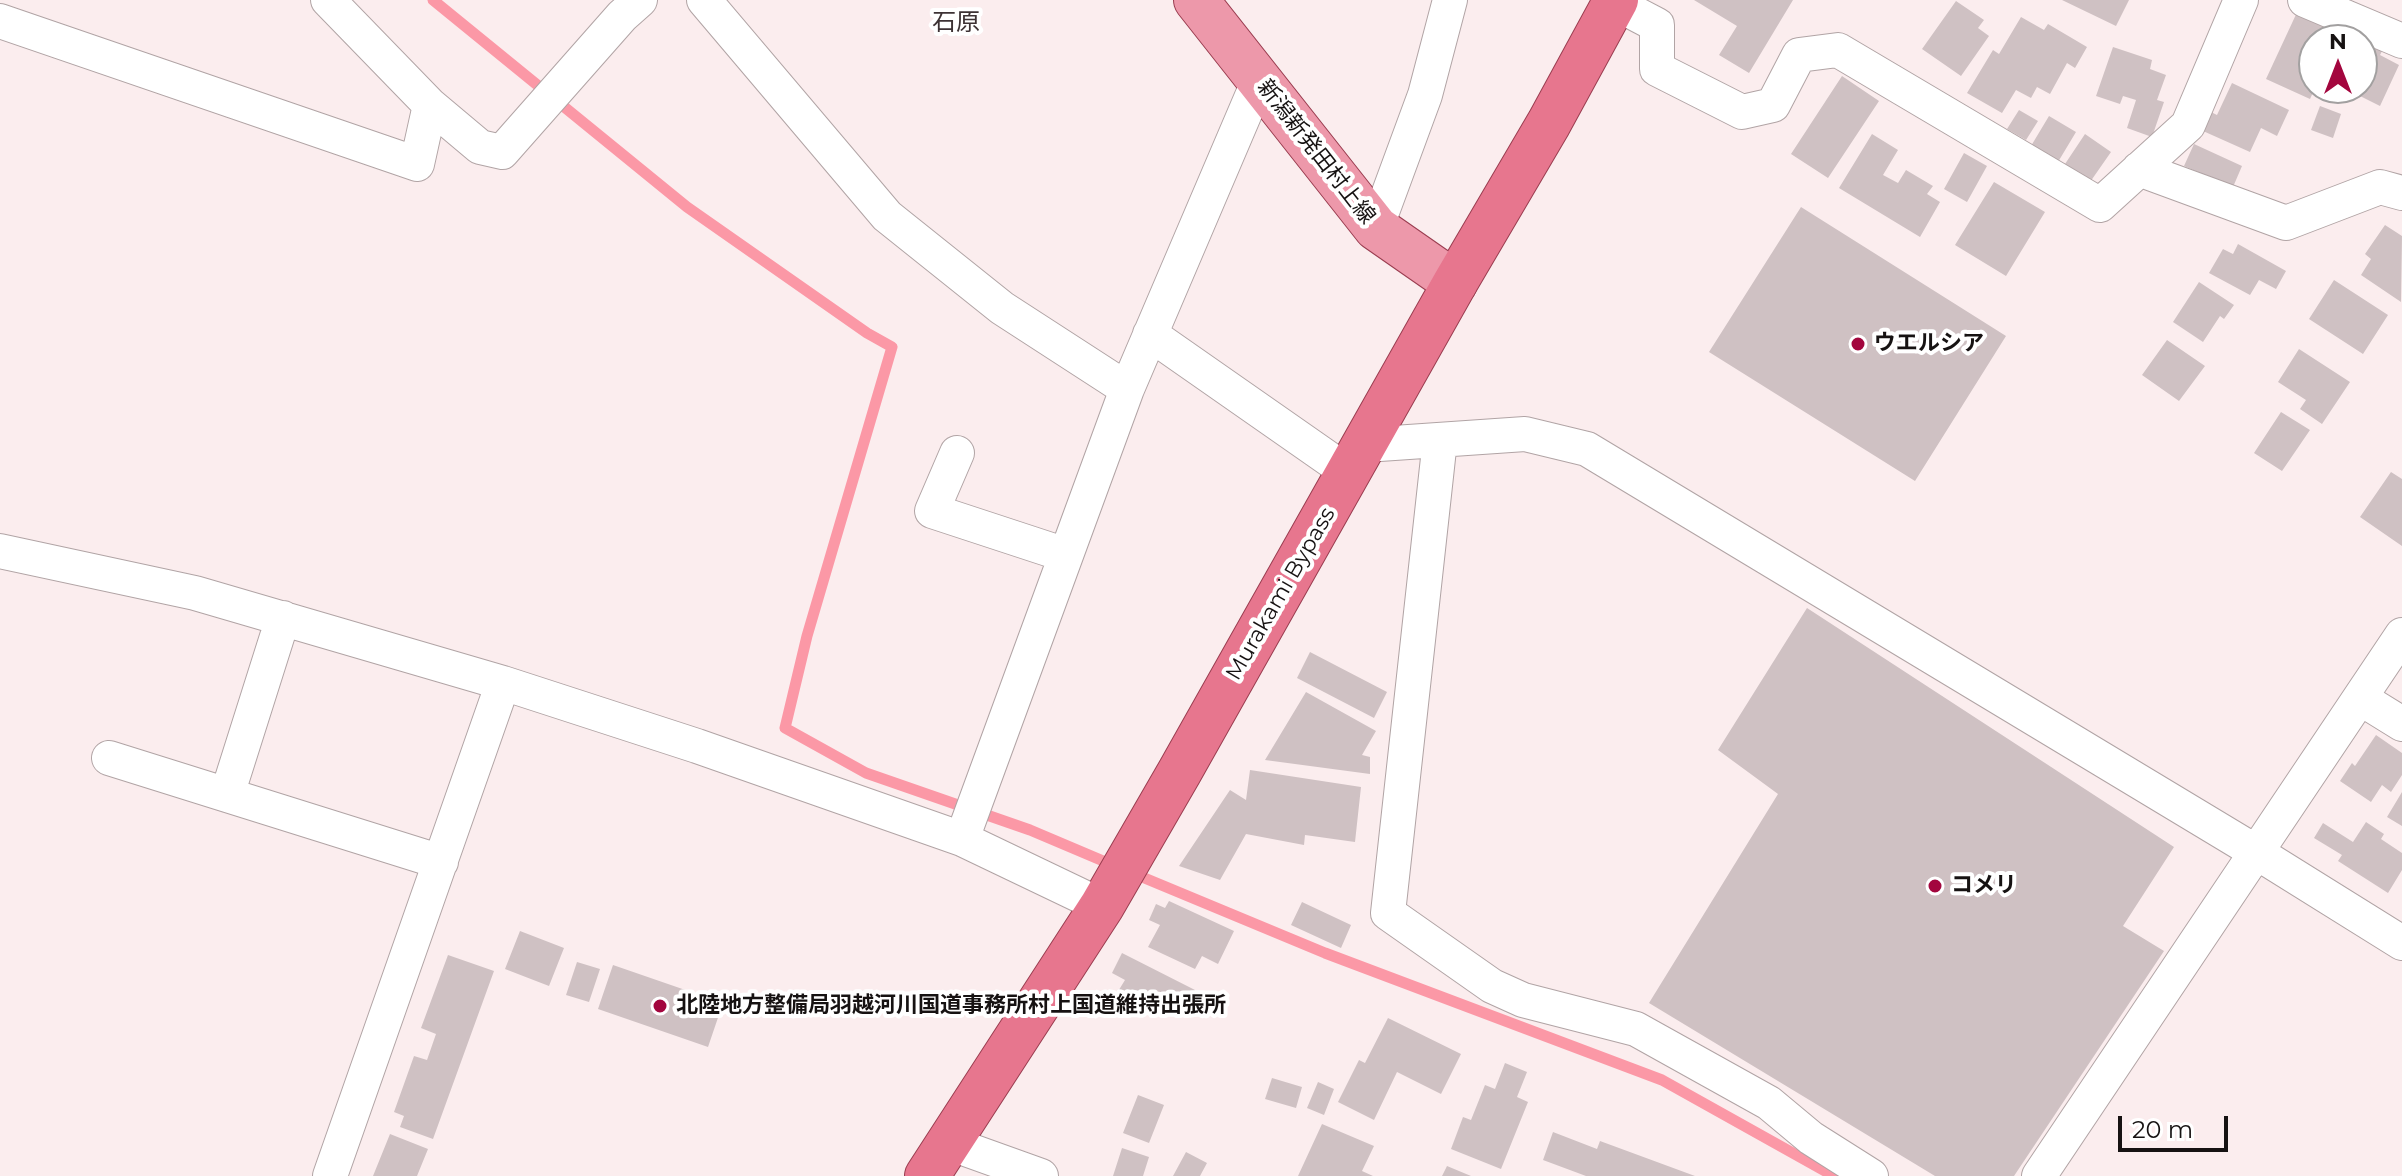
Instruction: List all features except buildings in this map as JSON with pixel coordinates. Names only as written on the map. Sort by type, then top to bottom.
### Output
[{"type":"highway","name":"Murakami Bypass","points":[[938,1160],[1102,906],[1549,123],[1615,1]]},
{"type":"main road","name":"新潟新発田村上線","points":[[1196,0],[1376,228],[1455,283]]},
{"type":"street","points":[[328,0],[430,105],[480,147],[502,152],[622,5]]},
{"type":"street","points":[[704,0],[887,216],[1002,308],[1127,389]]},
{"type":"street","points":[[1376,228],[1425,95],[1450,0]]},
{"type":"street","points":[[1615,1],[1657,25],[1657,69],[1742,112],[1773,105],[1799,55],[1838,50],[2100,205],[2188,125],[2241,0]]},
{"type":"street","points":[[2305,0],[2402,41]]},
{"type":"street","points":[[0,21],[417,164],[430,105]]},
{"type":"street","points":[[962,839],[1127,389],[1259,80]]},
{"type":"street","points":[[2139,169],[2286,223],[2380,187],[2402,193]]},
{"type":"street","points":[[1150,334],[1357,459],[1440,440],[1525,434],[1587,449],[2402,943]]},
{"type":"street","points":[[1440,440],[1388,913],[1492,986],[1523,1000],[1636,1029],[1769,1103],[1811,1138],[1871,1176]]},
{"type":"street","points":[[957,453],[932,511],[1066,555]]},
{"type":"street","points":[[0,551],[195,593],[503,683],[697,746],[962,839],[1102,906]]},
{"type":"street","points":[[227,795],[283,618]]},
{"type":"street","points":[[2039,1176],[2402,635]]},
{"type":"street","points":[[330,1176],[503,683]]},
{"type":"street","points":[[2360,698],[2402,724]]},
{"type":"street","points":[[109,758],[441,862]]},
{"type":"street","points":[[938,1160],[1041,1176]]},
{"type":"waterway","points":[[433,0],[687,207],[867,333],[892,347],[807,636],[785,728],[866,773],[1030,830],[1115,866]]},
{"type":"waterway","points":[[1130,872],[1325,953],[1662,1080],[1834,1176]]},
{"type":"place","name":"ウエルシア","points":[[1858,344]]},
{"type":"place","name":"コメリ","points":[[1935,886]]},
{"type":"place","name":"北陸地方整備局羽越河川国道事務所村上国道維持出張所","points":[[660,1006]]},
{"type":"district","name":"石原","points":[[956,23]]}]
